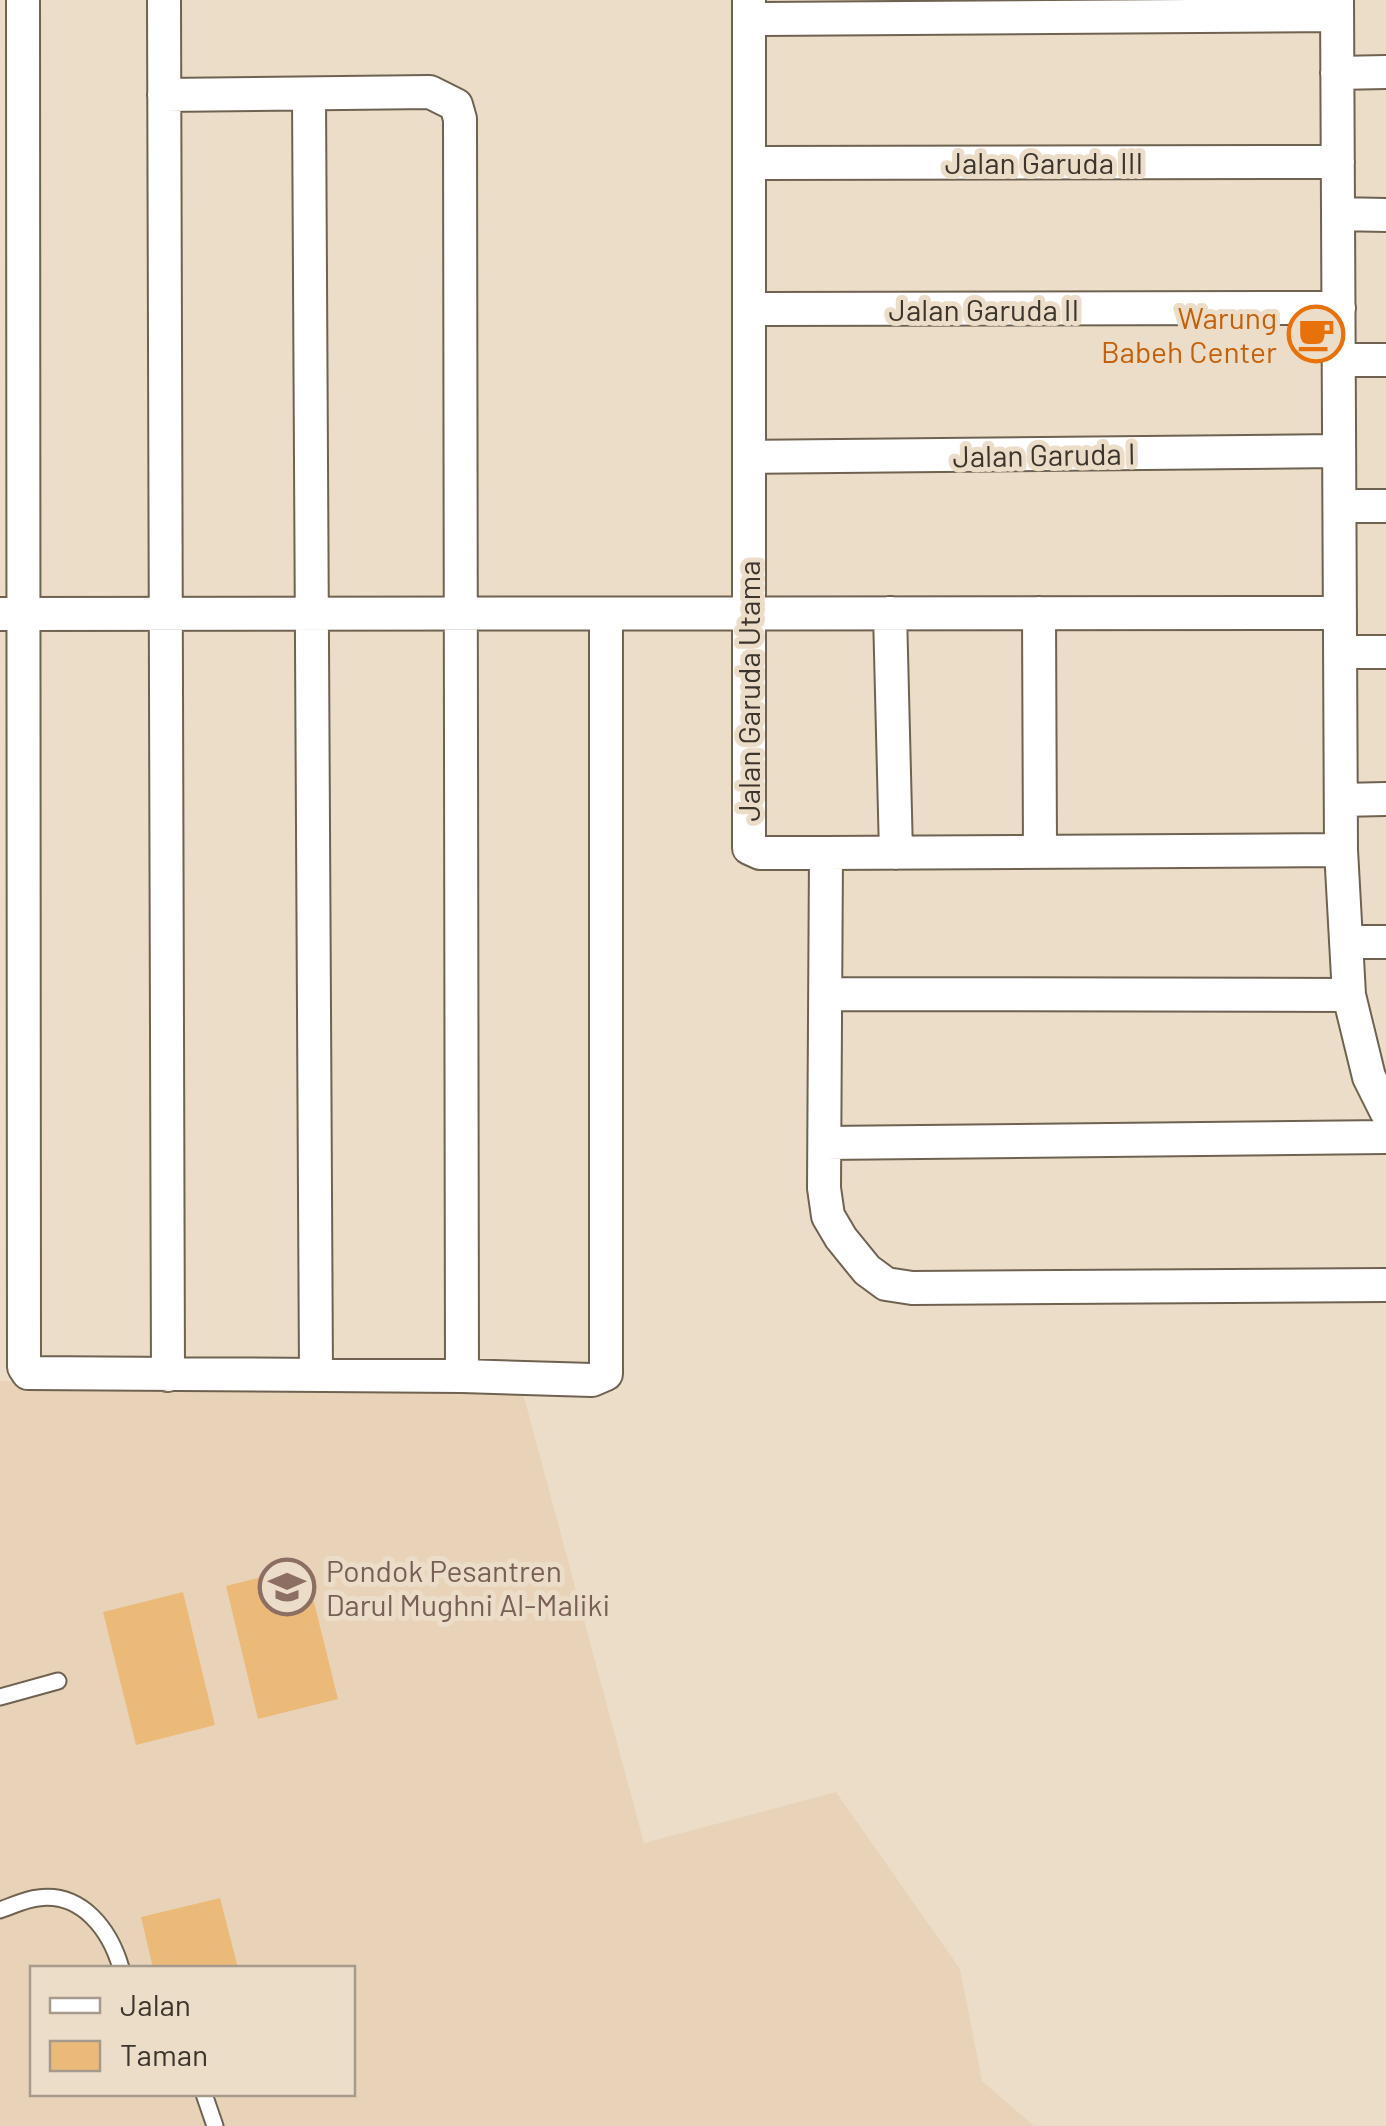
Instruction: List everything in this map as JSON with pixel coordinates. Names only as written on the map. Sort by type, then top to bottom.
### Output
[{"type":"street","points":[[23,0],[12,614],[13,1192],[26,1371],[35,1376],[462,1376],[592,1380],[606,1374],[606,614]]},
{"type":"street","points":[[164,0],[168,1375]]},
{"type":"street","points":[[749,10],[1337,7],[1341,850],[1349,995],[1369,1077],[1386,1112]]},
{"type":"street","name":"Jalan Garuda Utama","points":[[749,10],[749,848],[760,853],[1341,850]]},
{"type":"street","points":[[1338,73],[1386,72]]},
{"type":"street","points":[[164,95],[430,92],[456,105],[460,118],[462,1376]]},
{"type":"street","points":[[309,96],[316,1376]]},
{"type":"street","name":"Jalan Garuda III","points":[[749,163],[1338,162]]},
{"type":"street","points":[[1338,214],[1386,214]]},
{"type":"street","name":"Jalan Garuda II","points":[[749,310],[1338,308]]},
{"type":"street","points":[[1339,360],[1386,360]]},
{"type":"street","name":"Jalan Garuda I","points":[[749,457],[1340,451]]},
{"type":"street","points":[[1340,506],[1386,506]]},
{"type":"street","points":[[890,613],[896,853]]},
{"type":"street","points":[[1039,613],[1040,852]]},
{"type":"street","points":[[12,614],[1340,613]]},
{"type":"street","points":[[1340,652],[1386,652]]},
{"type":"street","points":[[1341,800],[1386,800]]},
{"type":"street","points":[[826,853],[824,1188],[828,1216],[868,1270],[886,1284],[912,1288],[1386,1286]]},
{"type":"street","points":[[1346,942],[1386,942]]},
{"type":"street","points":[[826,994],[1349,995]]},
{"type":"street","points":[[826,1143],[1386,1137]]},
{"type":"lane","points":[[0,1696],[58,1681]]},
{"type":"lane","points":[[0,1910],[39,1897],[75,1902],[95,1918],[120,1966]]},
{"type":"lane","points":[[205,2096],[216,2126]]},
{"type":"shaded area","name":"Pondok Pesantren Darul Mughni Al-Maliki","points":[[0,1381],[520,1382],[644,1843],[836,1792],[960,1969],[982,2081],[1034,2126],[0,2126]]},
{"type":"green space","points":[[305,1566],[338,1699],[258,1719],[226,1586]]},
{"type":"green space","points":[[183,1592],[215,1725],[136,1745],[103,1612]]},
{"type":"green space","points":[[220,1898],[237,1966],[153,1966],[141,1917]]},
{"type":"place","name":"Warung Babeh Center","points":[[1316,334]]},
{"type":"place","name":"Pondok Pesantren Darul Mughni Al-Maliki","points":[[287,1587]]}]
